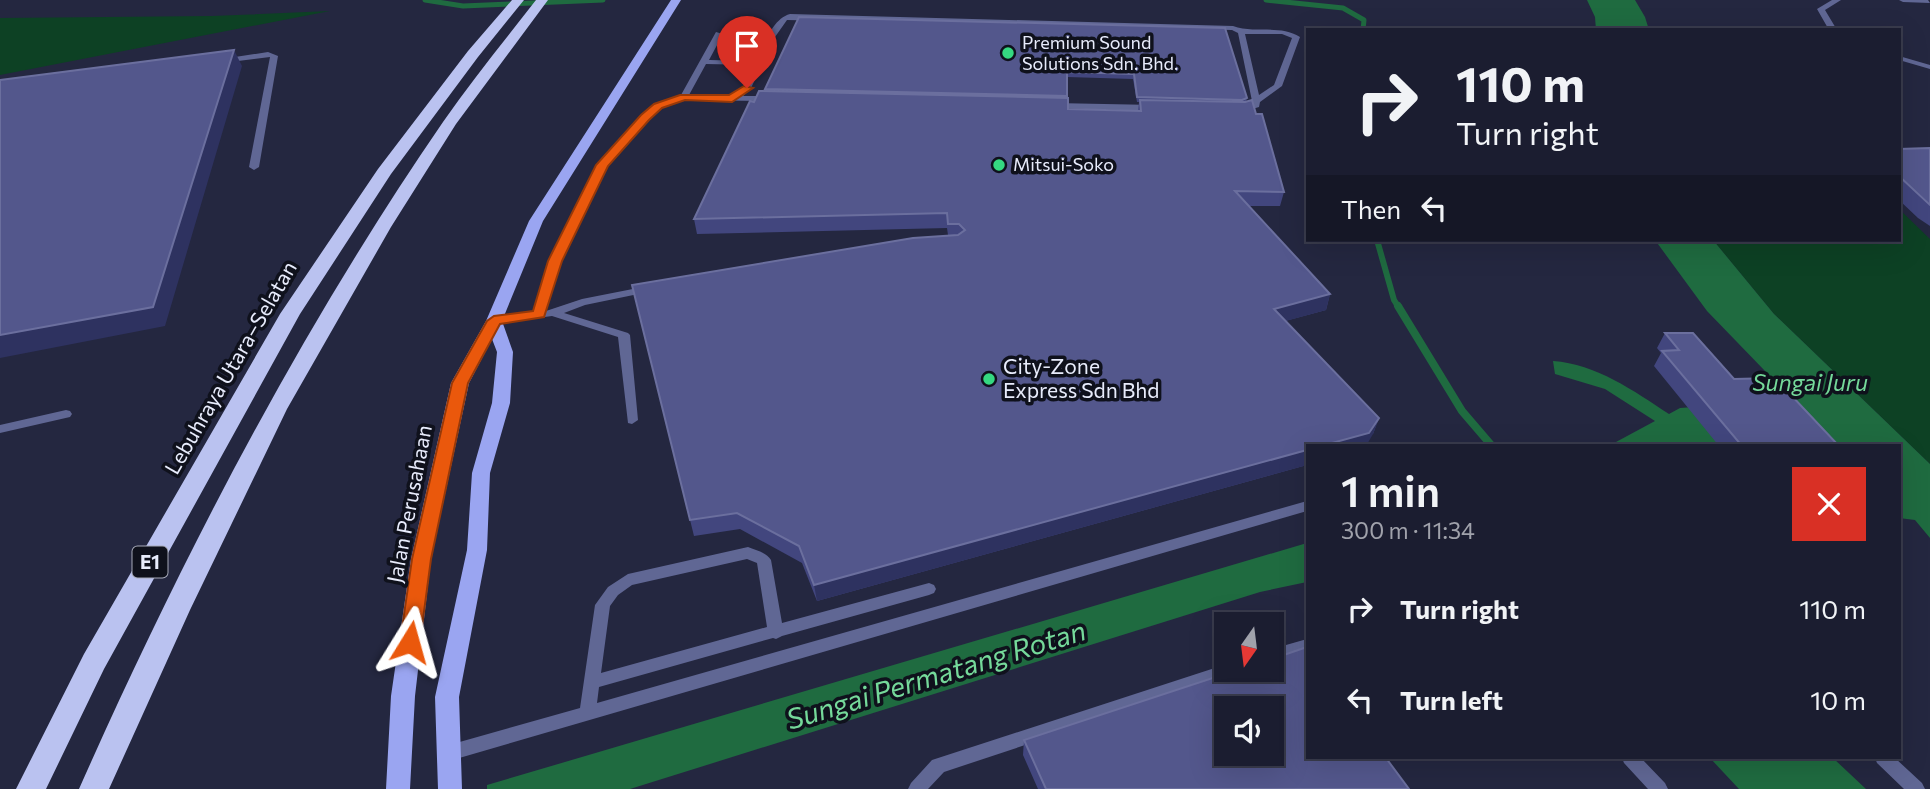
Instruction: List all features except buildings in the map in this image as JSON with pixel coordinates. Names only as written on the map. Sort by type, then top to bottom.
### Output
[{"type":"highway","name":"Lebuhraya Utara–Selatan","points":[[31,789],[94,663],[290,314],[384,172],[472,54],[513,5]]},
{"type":"highway","name":"E1","points":[[94,789],[177,610],[276,409],[382,227],[450,122],[537,6]]},
{"type":"main road","name":"Jalan Perusahaan","points":[[398,789],[403,696],[421,559],[460,383],[494,321],[536,222],[676,0]]},
{"type":"main road","points":[[450,789],[447,697],[477,550],[481,473],[501,402],[505,352],[494,321]]},
{"type":"lane","points":[[1831,28],[1821,9],[1837,0]]},
{"type":"lane","points":[[1903,0],[1928,2]]},
{"type":"lane","points":[[732,99],[747,88],[784,18],[802,15],[1225,27],[1241,32],[1283,32],[1296,37],[1278,86],[1256,101]]},
{"type":"lane","points":[[1230,110],[1252,108],[1256,105],[1241,32]]},
{"type":"lane","points":[[684,97],[719,34]]},
{"type":"lane","points":[[217,61],[258,55],[274,56],[254,167]]},
{"type":"lane","points":[[1901,59],[1930,67]]},
{"type":"lane","points":[[703,62],[758,63]]},
{"type":"lane","points":[[539,314],[555,261],[602,165],[658,106],[684,97],[787,100]]},
{"type":"lane","points":[[1050,106],[1160,108]]},
{"type":"lane","points":[[494,321],[553,313],[582,302],[657,287]]},
{"type":"lane","points":[[553,313],[624,335],[632,419]]},
{"type":"lane","points":[[0,429],[65,415]]},
{"type":"lane","points":[[449,753],[1306,506]]},
{"type":"lane","points":[[587,714],[603,605],[612,591],[628,580],[748,554],[757,555],[764,560],[776,633]]},
{"type":"lane","points":[[592,682],[929,589]]},
{"type":"lane","points":[[1284,652],[1306,645]]},
{"type":"lane","points":[[918,789],[937,766],[1214,675]]},
{"type":"lane","points":[[1631,759],[1659,789]]},
{"type":"lane","points":[[1884,759],[1916,789]]},
{"type":"shaded area","points":[[330,11],[0,75],[0,18],[212,16]]},
{"type":"shaded area","points":[[1901,211],[1930,239],[1930,464],[1774,314],[1715,242],[1901,242]]},
{"type":"water","points":[[1587,0],[1635,0],[1648,28],[1596,28],[1595,17]]},
{"type":"water","name":"Sungai Juru","points":[[1656,242],[1715,242],[1774,314],[1930,464],[1930,538],[1915,520],[1901,518],[1901,444],[1616,444],[1655,421],[1605,389],[1555,374],[1553,361],[1584,367],[1628,388],[1669,414],[1680,408],[1793,400],[1707,311]]},
{"type":"water","name":"Sungai Permatang Rotan","points":[[1306,543],[1306,582],[1260,592],[630,789],[487,789],[487,785]]},
{"type":"water","points":[[1711,759],[1834,759],[1866,789],[1739,789]]},
{"type":"waterway","points":[[425,0],[463,6],[603,0]]},
{"type":"waterway","points":[[1266,0],[1343,8],[1364,20],[1363,28]]},
{"type":"waterway","points":[[1378,242],[1394,300],[1399,308]]},
{"type":"waterway","points":[[1398,306],[1462,411],[1490,444]]},
{"type":"place","name":"Premium Sound Solutions Sdn. Bhd.","points":[[1008,53]]},
{"type":"place","name":"Mitsui-Soko","points":[[999,165]]},
{"type":"place","name":"City-Zone Express Sdn Bhd","points":[[989,379]]},
{"type":"route","points":[[410,642],[421,559],[460,383],[494,321],[539,314],[555,261],[602,165],[658,106],[684,97],[732,99],[747,88]]}]
